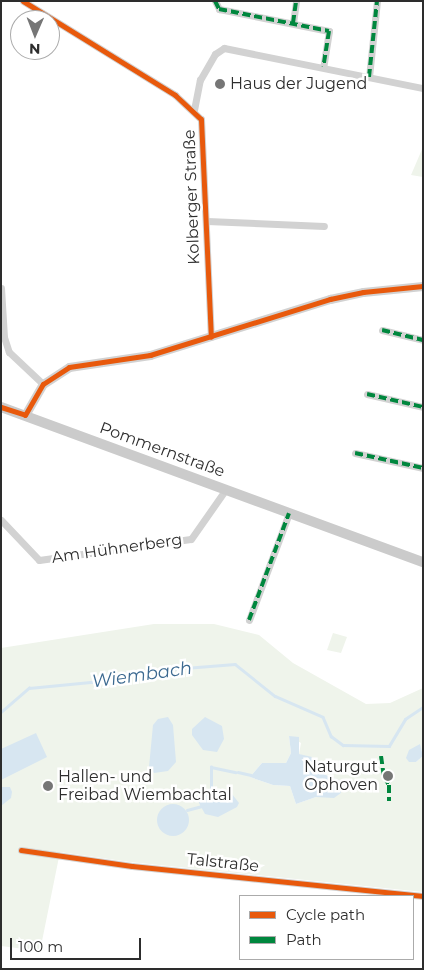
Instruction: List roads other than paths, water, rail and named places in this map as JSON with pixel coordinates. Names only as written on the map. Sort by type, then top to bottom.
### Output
[{"type":"main road","name":"Pommernstraße","points":[[1,407],[25,414],[423,562]]},
{"type":"street","name":"Kolberger Straße","points":[[23,1],[176,95],[194,110],[203,124],[211,337]]},
{"type":"street","points":[[215,1],[219,9],[329,31],[323,67],[423,88]]},
{"type":"street","points":[[293,23],[296,1]]},
{"type":"street","points":[[369,77],[377,1]]},
{"type":"street","name":"Kolberger Straße","points":[[194,110],[200,80],[221,49],[323,67]]},
{"type":"street","points":[[207,221],[324,226]]},
{"type":"street","points":[[25,414],[43,384],[69,367],[150,355],[330,299],[363,292],[423,286]]},
{"type":"street","points":[[1,288],[4,337],[9,352],[43,384]]},
{"type":"street","points":[[382,330],[423,340]]},
{"type":"street","points":[[367,394],[423,407]]},
{"type":"street","points":[[355,453],[423,468]]},
{"type":"street","name":"Am Hühnerberg","points":[[1,520],[38,560],[190,538],[226,490]]},
{"type":"street","points":[[249,620],[289,513]]},
{"type":"street","name":"Talstraße","points":[[21,850],[132,866],[413,895]]},
{"type":"waterway","name":"Wiembach","points":[[1,712],[29,688],[111,680],[122,673],[235,664],[275,696],[323,717],[331,736],[343,745],[389,746],[405,719],[423,707]]},
{"type":"waterway","points":[[211,792],[211,767],[235,772]]},
{"type":"waterway","points":[[238,772],[251,775]]},
{"type":"waterway","points":[[187,810],[202,806]]},
{"type":"place","name":"Haus der Jugend","points":[[220,84]]},
{"type":"place","name":"Naturgut Ophoven","points":[[388,776]]},
{"type":"place","name":"Hallen- und Freibad Wiembachtal","points":[[48,786]]}]
